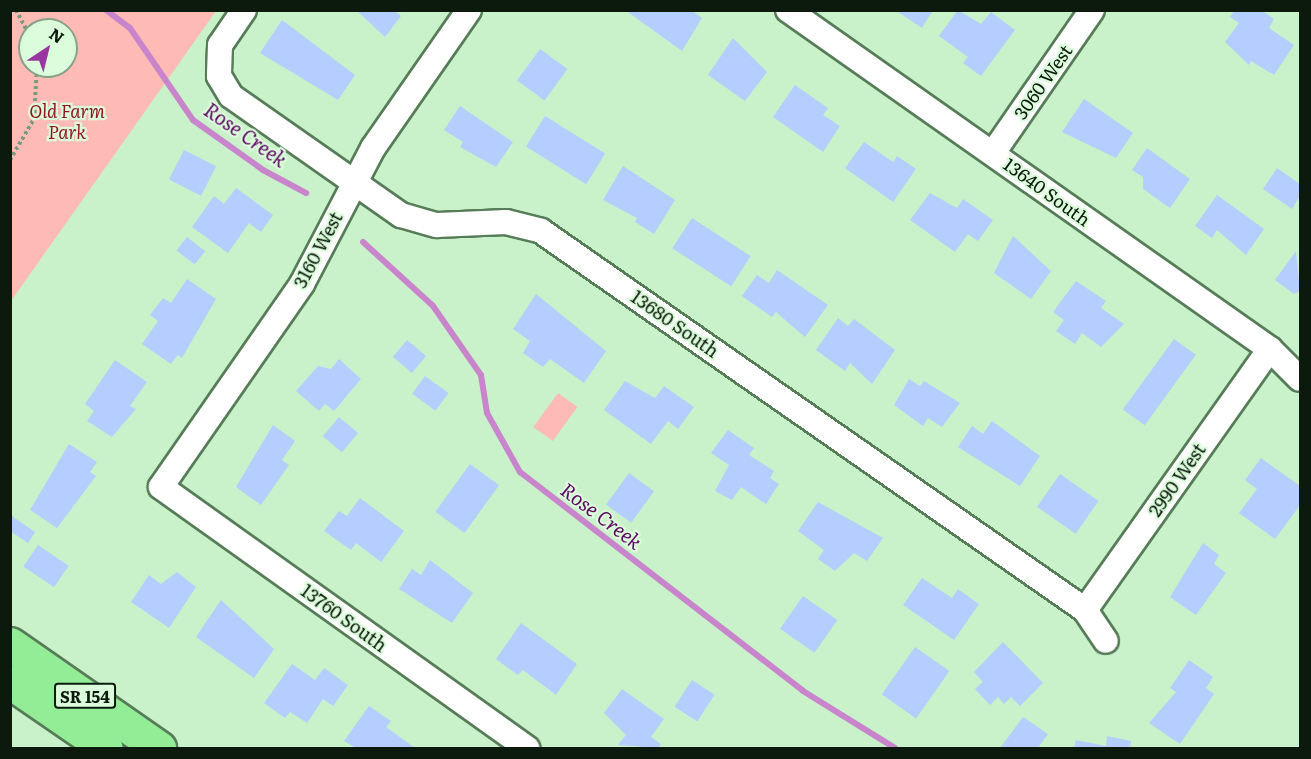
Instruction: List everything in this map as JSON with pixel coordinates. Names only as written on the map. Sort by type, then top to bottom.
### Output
[{"type":"highway","name":"SR 154","points":[[10,644],[159,748]]},
{"type":"highway","name":"SR 154","points":[[10,682],[106,748]]},
{"type":"street","name":"13680 South","points":[[244,10],[220,45],[219,76],[231,96],[401,215],[436,225],[506,222],[541,231],[1084,610],[1106,641]]},
{"type":"street","name":"3160 West","points":[[161,487],[302,284],[372,148],[469,10]]},
{"type":"street","name":"13640 South","points":[[788,10],[1270,349],[1300,379]]},
{"type":"street","name":"3060 West","points":[[993,153],[1092,10]]},
{"type":"street","name":"2990 West","points":[[1084,610],[1270,349]]},
{"type":"street","name":"13760 South","points":[[161,487],[527,748]]},
{"type":"path","points":[[10,160],[34,119],[36,78]]},
{"type":"green space","name":"Old Farm Park","points":[[10,11],[216,11],[11,301]]},
{"type":"green space","points":[[558,393],[577,407],[553,441],[533,427]]},
{"type":"building","points":[[356,10],[393,10],[401,16],[385,37]]},
{"type":"building","points":[[625,10],[691,10],[702,18],[682,51]]},
{"type":"building","points":[[895,10],[933,10],[922,28]]},
{"type":"building","points":[[958,10],[981,24],[991,12],[1015,30],[981,76],[963,63],[968,57],[939,36]]},
{"type":"building","points":[[1235,10],[1261,10],[1274,19],[1269,28],[1294,45],[1274,75],[1251,61],[1249,65],[1225,42],[1239,23],[1230,17]]},
{"type":"building","points":[[282,20],[355,75],[338,100],[260,53]]},
{"type":"building","points":[[733,38],[767,72],[745,101],[708,75]]},
{"type":"building","points":[[540,49],[568,69],[545,101],[517,81]]},
{"type":"building","points":[[795,85],[828,108],[823,115],[840,126],[823,152],[773,117]]},
{"type":"building","points":[[1084,99],[1133,133],[1116,158],[1062,132]]},
{"type":"building","points":[[460,106],[513,142],[496,167],[460,147],[463,142],[444,130]]},
{"type":"building","points":[[545,116],[605,154],[586,184],[526,147]]},
{"type":"building","points":[[864,142],[893,162],[897,156],[916,169],[893,202],[845,168]]},
{"type":"building","points":[[1147,148],[1190,179],[1170,208],[1143,189],[1143,177],[1132,170]]},
{"type":"building","points":[[184,150],[216,166],[201,196],[169,179]]},
{"type":"building","points":[[623,166],[675,200],[654,234],[635,222],[637,218],[603,200]]},
{"type":"building","points":[[1277,168],[1300,184],[1300,196],[1292,209],[1263,189]]},
{"type":"building","points":[[236,188],[273,215],[261,232],[249,223],[228,253],[192,227],[214,196],[224,204]]},
{"type":"building","points":[[930,193],[957,208],[963,199],[993,220],[978,241],[968,234],[955,252],[910,220]]},
{"type":"building","points":[[1217,195],[1264,229],[1246,255],[1217,230],[1212,238],[1195,226]]},
{"type":"building","points":[[692,218],[751,256],[731,286],[672,248]]},
{"type":"building","points":[[1013,236],[1051,271],[1031,299],[994,273]]},
{"type":"building","points":[[187,237],[205,251],[195,265],[177,250]]},
{"type":"building","points":[[1296,251],[1300,291],[1294,294],[1275,280]]},
{"type":"building","points":[[777,270],[828,305],[805,337],[776,312],[772,317],[742,296],[757,275],[769,283]]},
{"type":"building","points":[[187,279],[216,299],[182,358],[178,355],[171,364],[142,344],[158,321],[150,315],[163,298],[171,303]]},
{"type":"building","points":[[1076,281],[1106,301],[1101,308],[1124,324],[1101,347],[1082,333],[1075,344],[1056,331],[1064,320],[1053,312]]},
{"type":"building","points":[[536,294],[606,351],[584,383],[550,359],[543,367],[523,353],[530,341],[513,329]]},
{"type":"building","points":[[838,318],[848,326],[854,319],[895,350],[872,384],[850,363],[845,371],[816,350]]},
{"type":"building","points":[[1174,339],[1196,355],[1145,425],[1123,409]]},
{"type":"building","points":[[407,340],[426,356],[412,373],[393,357]]},
{"type":"building","points":[[339,359],[361,379],[334,411],[325,404],[319,411],[296,391],[318,366],[331,369]]},
{"type":"building","points":[[115,360],[147,382],[130,406],[136,409],[112,437],[87,421],[94,411],[85,404]]},
{"type":"building","points":[[425,376],[448,393],[436,411],[412,394]]},
{"type":"building","points":[[909,379],[920,386],[924,381],[960,403],[942,427],[928,418],[923,426],[894,405]]},
{"type":"building","points":[[625,381],[655,398],[664,386],[694,407],[678,429],[668,421],[651,444],[604,410]]},
{"type":"building","points":[[339,417],[358,433],[342,452],[323,436]]},
{"type":"building","points":[[992,421],[1040,456],[1020,486],[958,447],[972,426],[983,434]]},
{"type":"building","points":[[273,425],[295,441],[282,460],[289,465],[261,505],[236,487]]},
{"type":"building","points":[[728,430],[754,448],[749,455],[774,471],[770,478],[779,484],[766,504],[741,487],[732,500],[715,491],[729,465],[711,453]]},
{"type":"building","points":[[69,444],[97,462],[90,472],[96,476],[57,528],[30,510]]},
{"type":"building","points":[[1261,458],[1300,486],[1300,505],[1275,539],[1239,513],[1257,489],[1245,480]]},
{"type":"building","points":[[470,464],[499,485],[464,533],[435,512]]},
{"type":"building","points":[[629,473],[654,491],[631,523],[606,505]]},
{"type":"building","points":[[1060,474],[1099,501],[1076,534],[1037,507]]},
{"type":"building","points":[[360,498],[404,531],[381,562],[356,543],[351,550],[324,531],[339,511],[347,516]]},
{"type":"building","points":[[818,502],[883,538],[867,561],[854,553],[835,571],[818,559],[824,550],[798,531]]},
{"type":"building","points":[[12,516],[35,532],[28,543],[10,531]]},
{"type":"building","points":[[1203,543],[1219,555],[1214,564],[1226,573],[1196,615],[1170,597]]},
{"type":"building","points":[[38,545],[69,566],[54,587],[23,567]]},
{"type":"building","points":[[430,560],[473,593],[452,623],[399,589],[412,569],[421,575]]},
{"type":"building","points":[[177,572],[196,587],[169,628],[131,602],[149,575],[161,584]]},
{"type":"building","points":[[922,578],[952,598],[958,589],[979,604],[954,640],[903,605]]},
{"type":"building","points":[[803,596],[837,620],[814,653],[780,629]]},
{"type":"building","points":[[221,600],[274,649],[254,678],[196,637]]},
{"type":"building","points":[[521,623],[577,664],[556,695],[523,670],[518,675],[496,659]]},
{"type":"building","points":[[1003,642],[1043,683],[1020,706],[1011,697],[1004,704],[998,697],[990,705],[975,689],[983,682],[974,672]]},
{"type":"building","points":[[915,647],[949,671],[916,719],[882,695]]},
{"type":"building","points":[[1189,660],[1213,677],[1206,688],[1214,694],[1180,744],[1149,723],[1176,692],[1170,688]]},
{"type":"building","points":[[292,664],[315,680],[324,668],[348,685],[333,706],[323,699],[307,723],[290,712],[285,718],[264,703]]},
{"type":"building","points":[[692,680],[715,695],[697,722],[675,707]]},
{"type":"building","points":[[622,689],[664,719],[651,737],[661,744],[658,748],[618,745],[626,735],[604,713]]},
{"type":"building","points":[[369,706],[391,721],[386,727],[415,748],[356,748],[344,741]]},
{"type":"building","points":[[1023,717],[1048,734],[1038,748],[1000,748]]},
{"type":"building","points":[[1107,736],[1131,741],[1130,748],[1074,748],[1076,740],[1106,746]]},
{"type":"waterway","name":"Rose Creek","points":[[106,10],[130,28],[193,120],[263,170],[306,193]]},
{"type":"waterway","name":"Rose Creek","points":[[363,242],[433,306],[481,375],[487,413],[520,472],[803,691],[895,748]]}]
